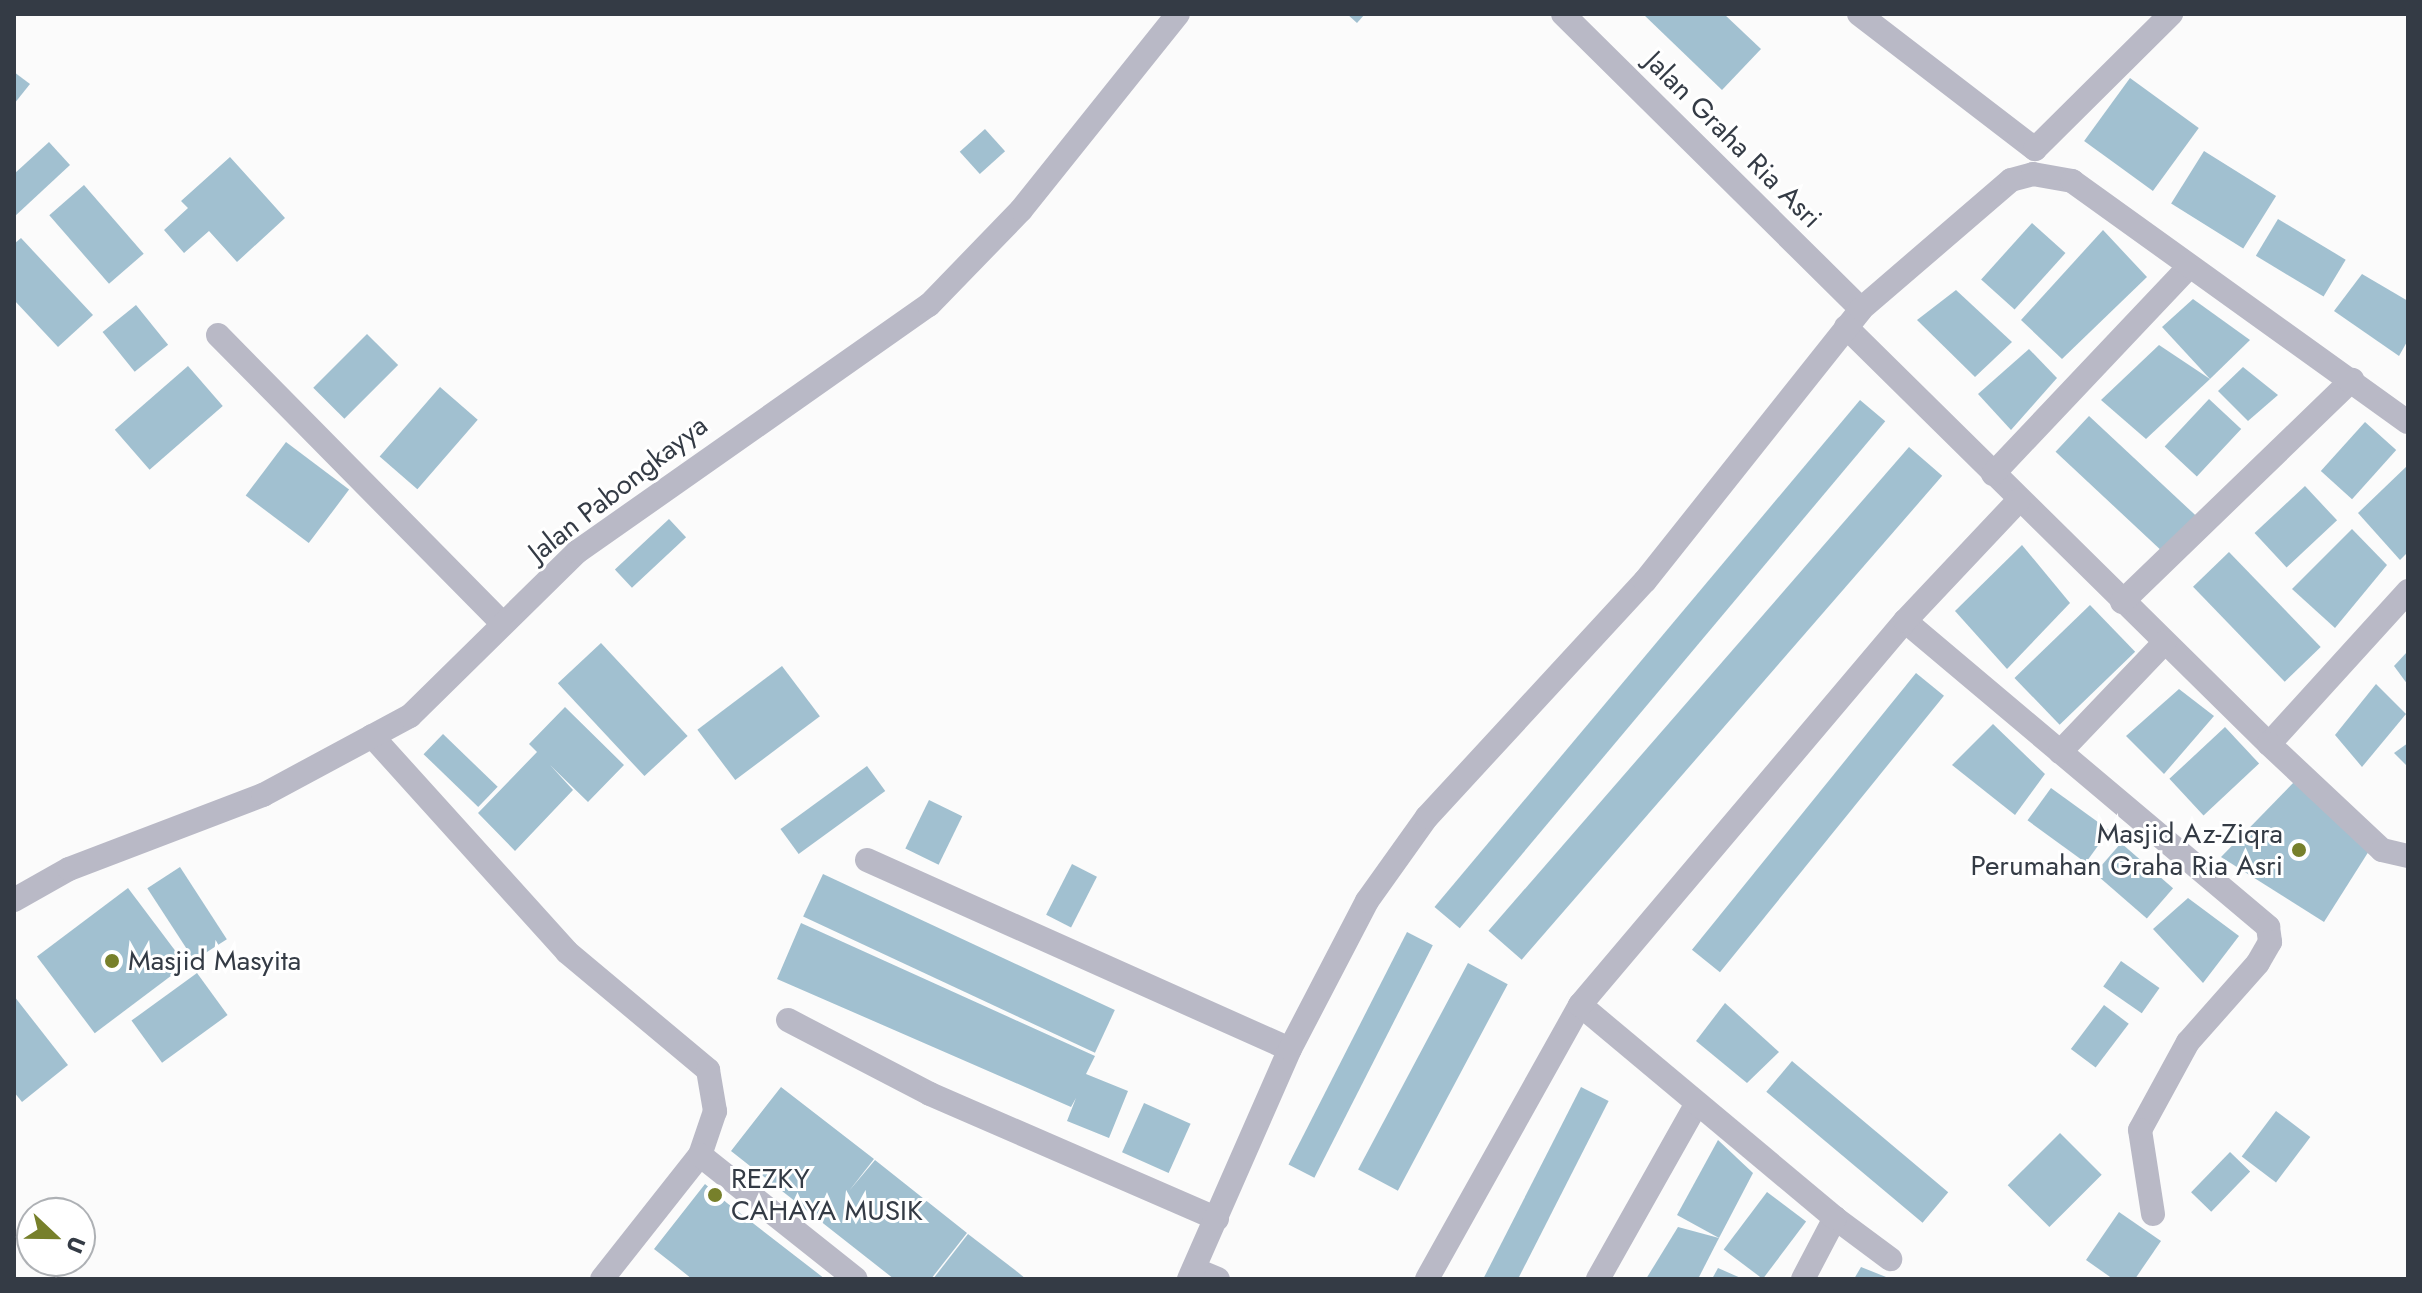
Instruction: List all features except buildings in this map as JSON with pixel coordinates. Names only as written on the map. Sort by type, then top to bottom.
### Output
[{"type":"street","name":"Jalan Pabongkayya","points":[[14,900],[69,869],[263,795],[410,716],[577,552],[929,305],[1021,210],[1178,14]]},
{"type":"street","name":"Jalan Graha Ria Asri","points":[[1563,14],[1854,318],[2019,500],[2382,850],[2408,856]]},
{"type":"street","points":[[1859,14],[2035,149],[2171,14]]},
{"type":"street","points":[[1218,1279],[1192,1274],[1290,1049],[1367,901],[1427,817],[1645,581],[1854,318],[2011,180],[2033,174],[2072,181],[2408,422]]},
{"type":"street","points":[[1993,474],[2189,267]]},
{"type":"street","points":[[218,335],[502,623]]},
{"type":"street","points":[[2122,602],[2352,380]]},
{"type":"street","points":[[1427,1279],[1580,1005],[1905,621],[2019,500]]},
{"type":"street","points":[[2269,744],[2408,591]]},
{"type":"street","points":[[1905,621],[2268,927],[2270,942],[2258,963],[2188,1042],[2140,1130],[2153,1214]]},
{"type":"street","points":[[2060,752],[2164,643]]},
{"type":"street","points":[[372,736],[567,952],[708,1070],[715,1111],[700,1155],[602,1279]]},
{"type":"street","points":[[867,860],[1290,1049]]},
{"type":"street","points":[[1580,1005],[1696,1105],[1890,1259]]},
{"type":"street","points":[[788,1020],[930,1094],[1217,1219]]},
{"type":"street","points":[[1598,1279],[1696,1105]]},
{"type":"street","points":[[700,1155],[856,1279]]},
{"type":"street","points":[[1803,1279],[1835,1218]]},
{"type":"place","name":"Masjid Az-Ziqra Perumahan Graha Ria Asri","points":[[2299,850]]},
{"type":"place","name":"Masjid Masyita","points":[[112,961]]},
{"type":"place","name":"REZKY CAHAYA MUSIK","points":[[715,1195]]}]
